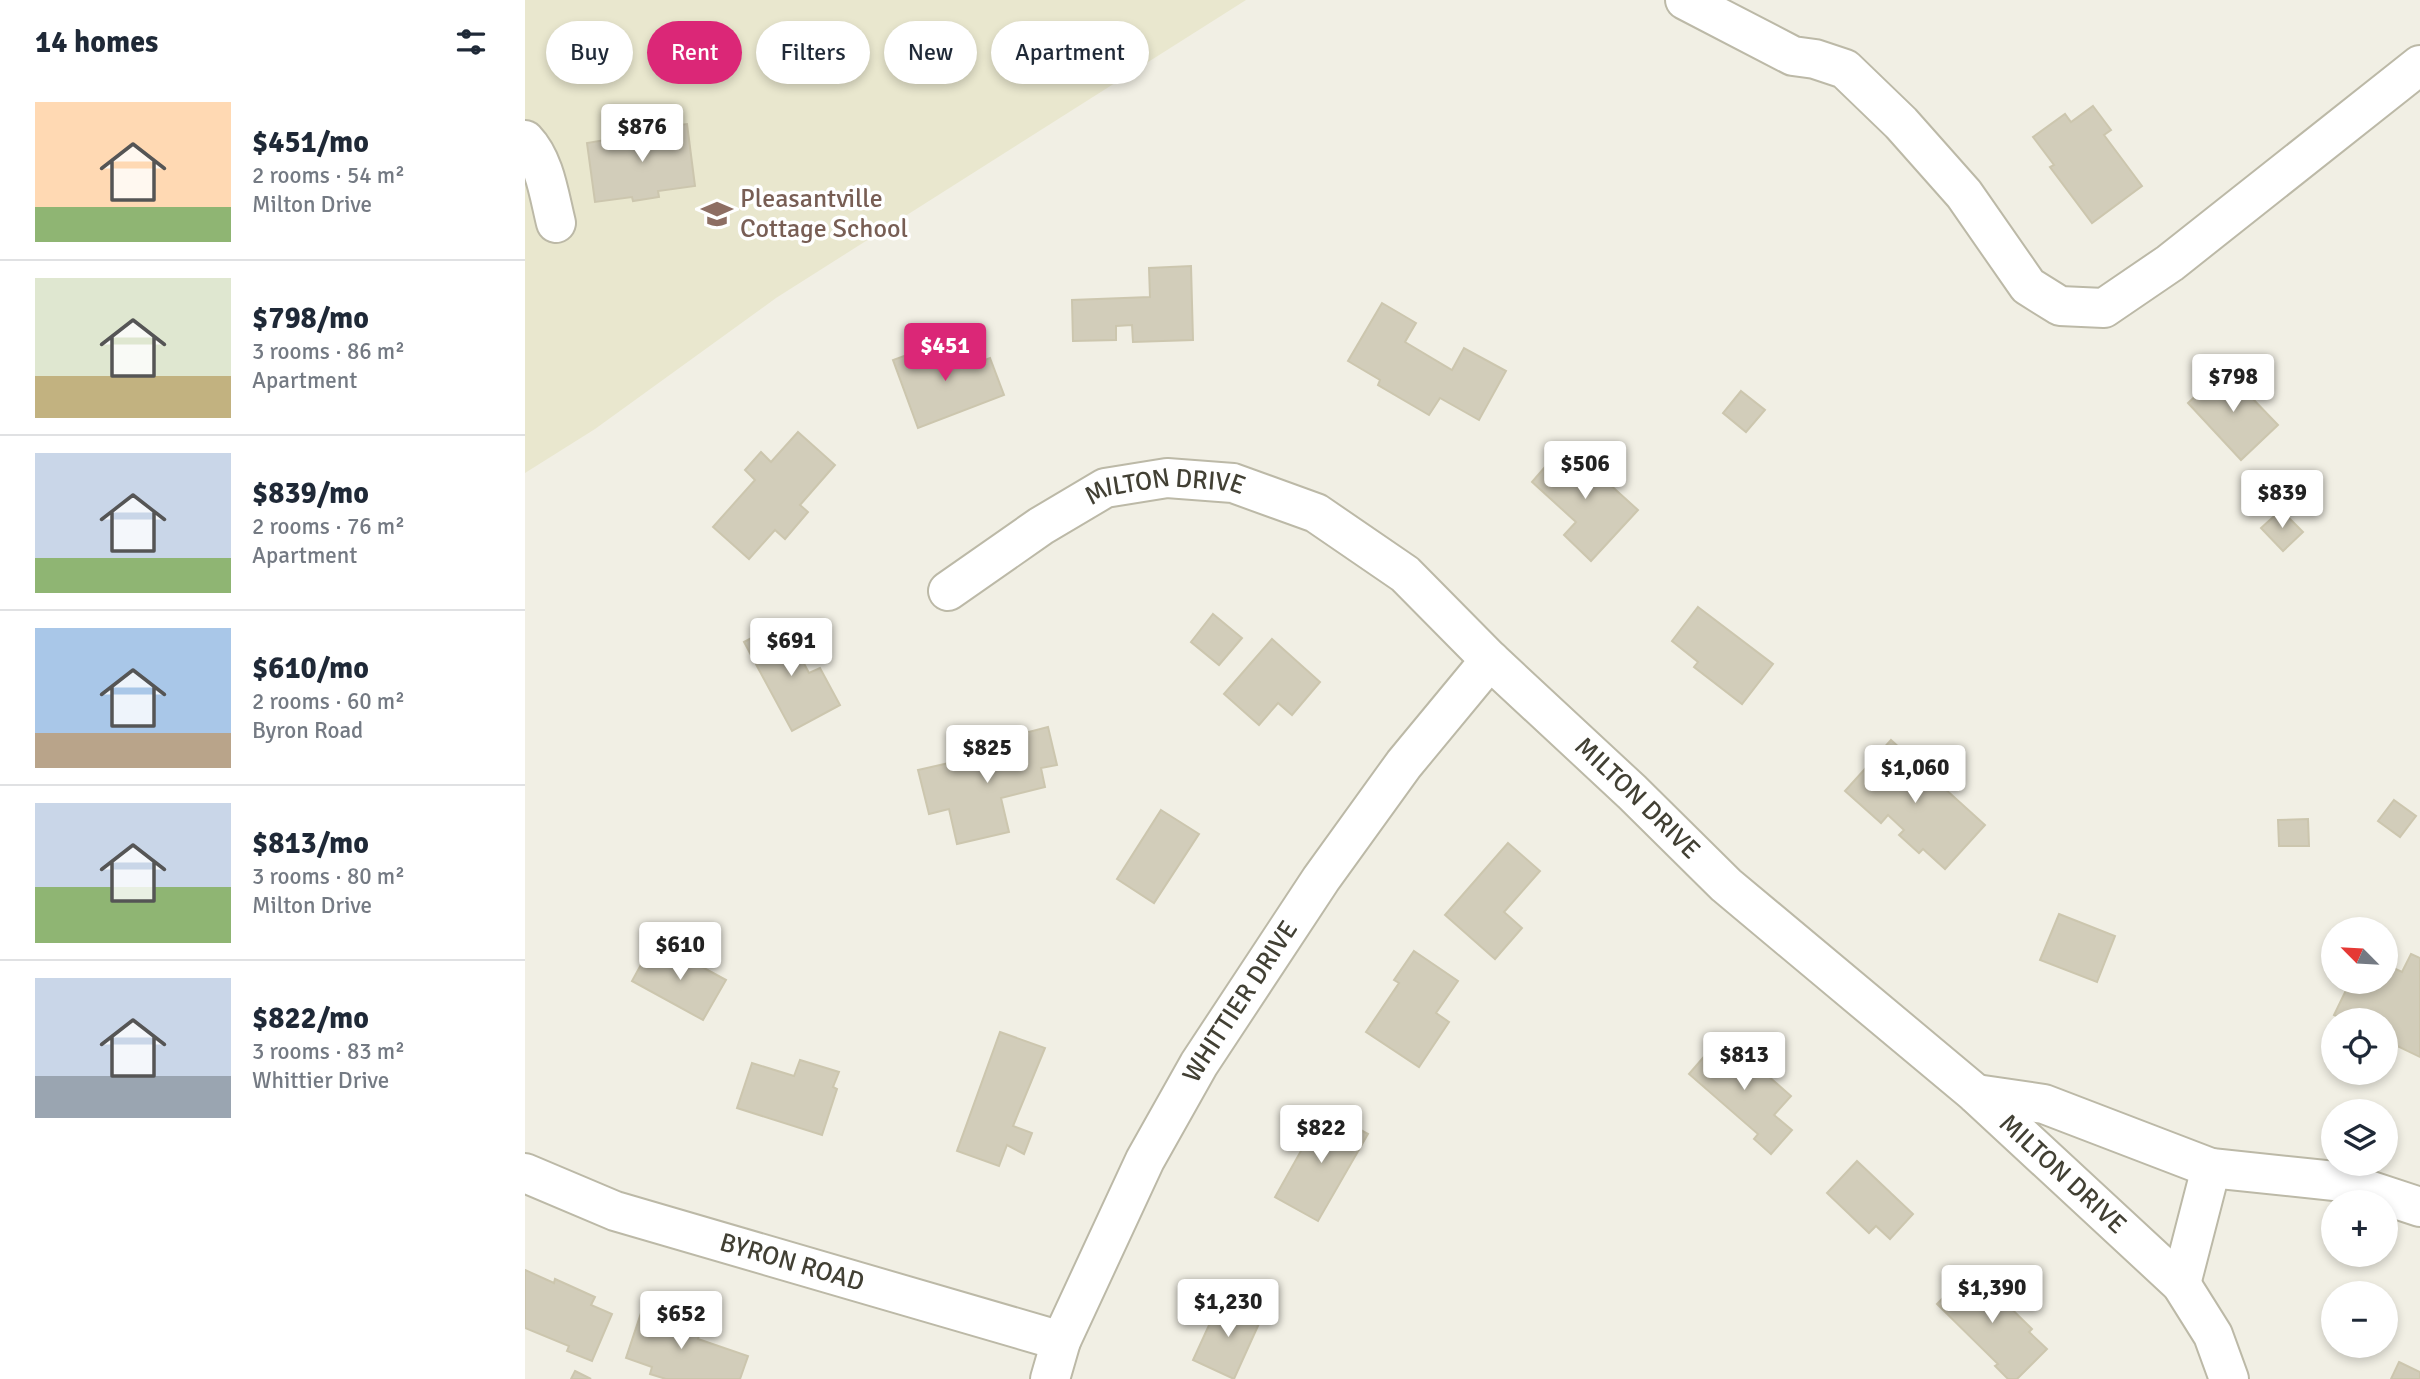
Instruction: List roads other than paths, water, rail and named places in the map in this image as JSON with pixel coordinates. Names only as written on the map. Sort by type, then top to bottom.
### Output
[{"type":"street","points":[[1685,0],[1793,56],[1815,59],[1845,69],[1901,123],[1964,194],[2028,286],[2060,306],[2104,308],[2170,263],[2420,65]]},
{"type":"street","points":[[525,140],[534,150],[545,179],[556,223]]},
{"type":"street","name":"MILTON DRIVE","points":[[948,591],[1041,526],[1105,488],[1167,478],[1233,483],[1316,513],[1405,573],[1490,660],[1632,792],[1726,885],[1976,1094],[2181,1284],[2213,1335],[2229,1379]]},
{"type":"street","name":"WHITTIER DRIVE","points":[[1050,1379],[1062,1341],[1145,1160],[1199,1064],[1336,858],[1405,764],[1490,660]]},
{"type":"street","points":[[1976,1094],[2044,1104],[2211,1168],[2344,1182],[2420,1207]]},
{"type":"street","points":[[2181,1284],[2211,1168]]},
{"type":"street","name":"BYRON ROAD","points":[[525,1173],[615,1211],[1062,1341]]},
{"type":"place","name":"Pleasantville Cottage School","points":[[717,214]]}]
